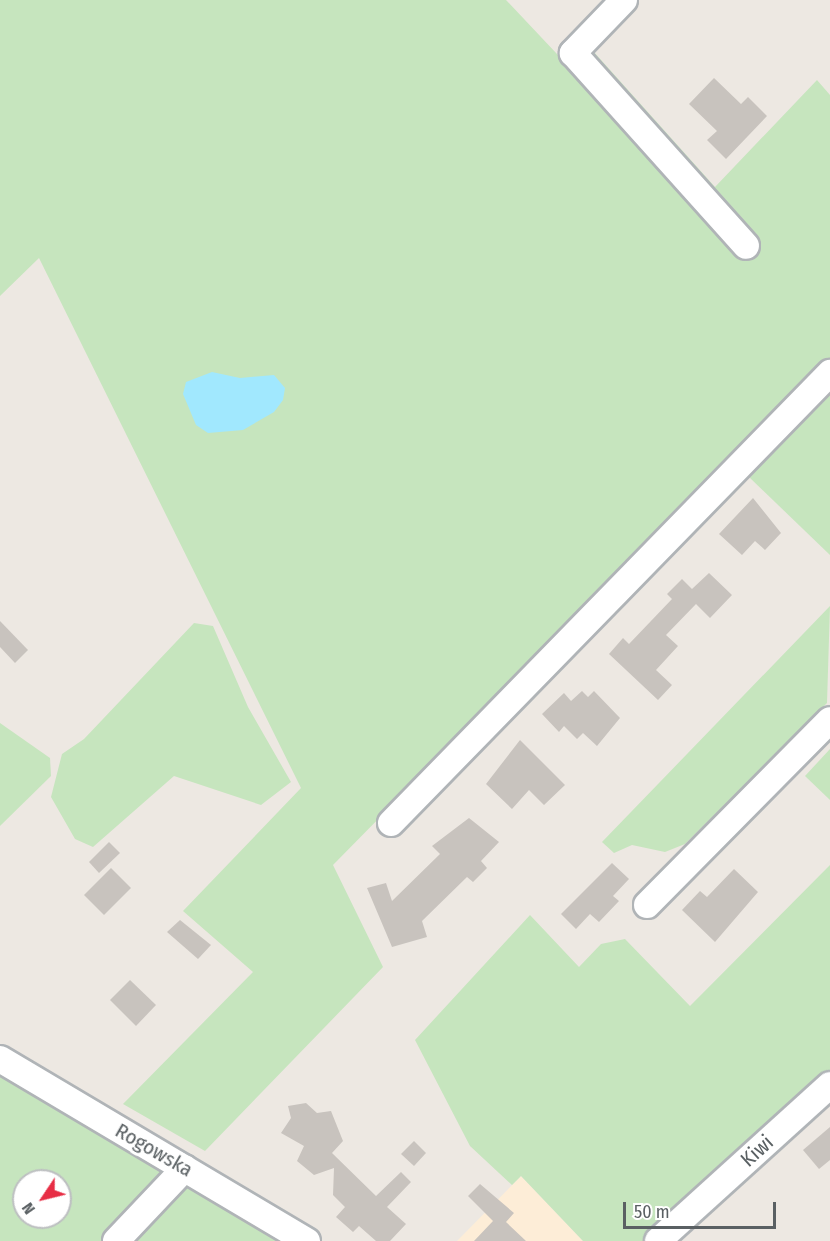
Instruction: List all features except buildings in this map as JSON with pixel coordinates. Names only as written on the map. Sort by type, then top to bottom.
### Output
[{"type":"street","points":[[624,0],[573,53],[746,246]]},
{"type":"street","points":[[391,823],[830,373]]},
{"type":"street","points":[[647,905],[830,720]]},
{"type":"street","name":"Rogowska","points":[[0,1059],[307,1241]]},
{"type":"street","name":"Kiwi","points":[[658,1241],[830,1085]]},
{"type":"street","points":[[116,1241],[185,1168]]},
{"type":"shaded area","points":[[521,1176],[583,1241],[457,1241]]},
{"type":"green space","points":[[0,0],[506,0],[573,71],[593,51],[715,187],[817,80],[830,95],[830,360],[333,865],[383,967],[205,1151],[123,1104],[253,972],[183,911],[301,788],[39,258],[0,296]]},
{"type":"green space","points":[[830,390],[830,555],[749,477]]},
{"type":"green space","points":[[830,606],[827,703],[685,844],[665,852],[632,845],[614,853],[602,842]]},
{"type":"green space","points":[[194,623],[213,626],[248,707],[291,782],[261,805],[174,776],[93,847],[75,839],[51,797],[62,754],[84,739]]},
{"type":"green space","points":[[0,723],[50,758],[51,776],[0,826]]},
{"type":"green space","points":[[830,749],[830,800],[805,776]]},
{"type":"green space","points":[[830,865],[830,1074],[646,1241],[583,1241],[521,1176],[512,1185],[470,1146],[415,1040],[530,915],[579,967],[601,944],[625,939],[690,1006]]},
{"type":"green space","points":[[0,1071],[288,1241],[0,1241]]},
{"type":"water","points":[[212,372],[240,378],[274,375],[285,388],[283,400],[274,412],[243,430],[208,433],[196,425],[183,394],[186,382]]}]
